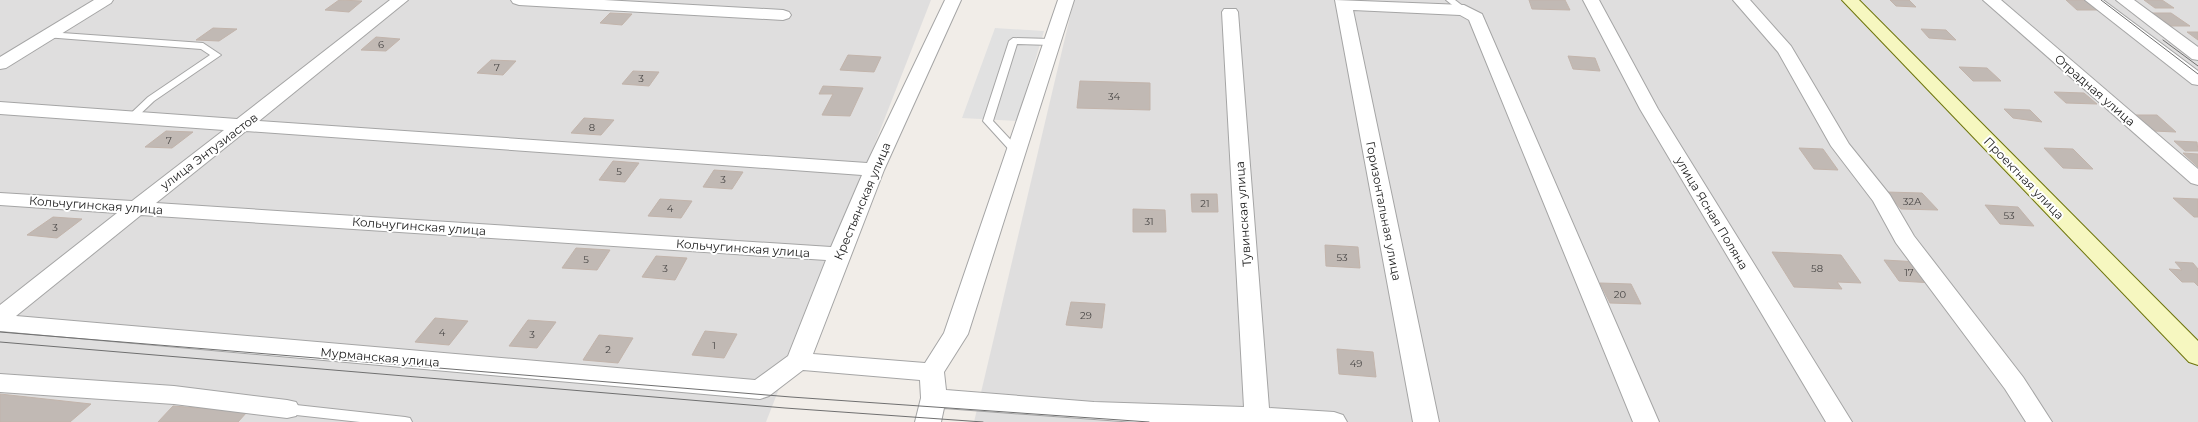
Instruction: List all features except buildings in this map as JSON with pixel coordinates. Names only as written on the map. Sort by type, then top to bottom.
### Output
[{"type":"main road","name":"Проектная улица","points":[[1850,0],[2198,356]]},
{"type":"street","points":[[0,64],[105,0]]},
{"type":"street","name":"улица Энтузиастов","points":[[0,317],[135,208],[243,126],[400,0]]},
{"type":"street","points":[[519,0],[783,15]]},
{"type":"street","name":"Крестьянская улица","points":[[798,361],[839,254],[874,170],[953,0]]},
{"type":"street","points":[[928,422],[934,398],[932,372],[956,334],[1066,0]]},
{"type":"street","name":"улица Ясная Поляна","points":[[1591,0],[1649,109],[1838,422]]},
{"type":"street","points":[[1741,0],[1785,50],[1841,146],[1884,199],[1904,238],[2014,383],[2039,422]]},
{"type":"street","name":"Отрадная улица","points":[[1991,0],[2198,179]]},
{"type":"street","points":[[2093,0],[2198,80]]},
{"type":"street","points":[[2124,0],[2198,55]]},
{"type":"street","points":[[1344,3],[1457,5],[1476,17],[1646,422]]},
{"type":"street","name":"Горизонтальная улица","points":[[1344,3],[1426,422]]},
{"type":"street","name":"Тувинская улица","points":[[1230,12],[1257,417]]},
{"type":"street","points":[[0,108],[874,170]]},
{"type":"street","name":"Кольчугинская улица","points":[[0,198],[839,254]]},
{"type":"street","name":"Мурманская улица","points":[[0,323],[760,390],[798,361]]},
{"type":"street","points":[[798,361],[932,372]]},
{"type":"street","points":[[0,383],[174,395],[282,416]]},
{"type":"street","points":[[934,398],[1094,411],[1257,417],[1334,422]]},
{"type":"lane","points":[[48,35],[190,44],[204,46],[216,55],[151,99],[132,118]]},
{"type":"lane","points":[[1017,152],[988,121],[1013,41],[1051,42]]},
{"type":"lane","points":[[282,416],[405,422]]},
{"type":"shaded area","points":[[0,0],[931,0],[766,422],[0,422]]},
{"type":"shaded area","points":[[1074,0],[2198,0],[2198,422],[974,422]]},
{"type":"shaded area","points":[[995,28],[1044,31],[1017,121],[962,118]]},
{"type":"tram line","points":[[2101,0],[2198,74]]},
{"type":"tram line","points":[[2163,40],[2198,66]]},
{"type":"tram line","points":[[0,332],[791,397],[1149,422]]},
{"type":"tram line","points":[[0,342],[785,408],[983,422]]}]
